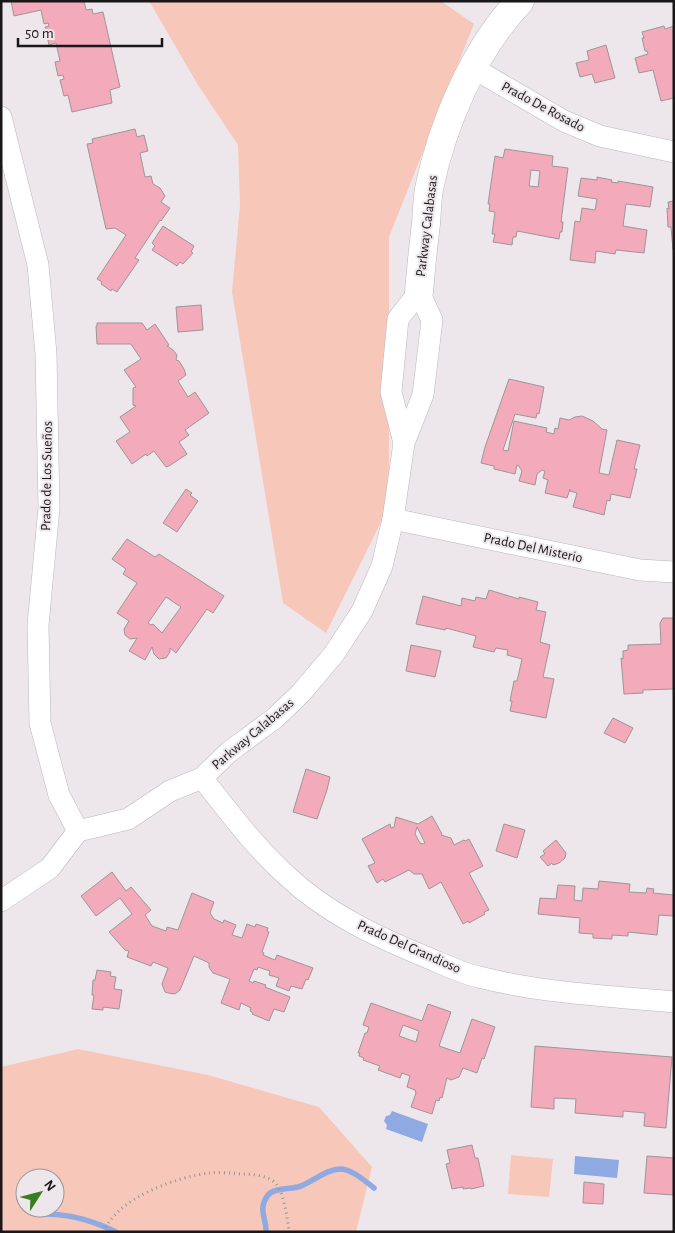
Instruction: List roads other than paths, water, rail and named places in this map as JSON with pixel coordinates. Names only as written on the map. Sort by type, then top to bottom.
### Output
[{"type":"street","name":"Parkway Calabasas","points":[[78,831],[128,819],[170,791],[202,778],[229,752],[275,718],[300,693],[334,654],[362,611],[382,566],[393,519],[404,443],[423,395],[432,320],[419,292],[429,190],[454,107],[473,68],[493,35],[520,1]]},
{"type":"street","name":"Prado De Rosado","points":[[473,68],[564,121],[600,136],[674,152]]},
{"type":"street","name":"Prado de Los Sueños","points":[[1,117],[38,265],[43,313],[49,508],[38,625],[40,724],[59,796],[78,831]]},
{"type":"street","name":"Parkway Calabasas","points":[[404,443],[391,392],[398,318],[419,292]]},
{"type":"street","name":"Prado Del Misterio","points":[[393,519],[640,570],[674,572]]},
{"type":"street","name":"Prado Del Grandioso","points":[[202,778],[251,841],[287,876],[329,910],[370,932],[416,953],[477,977],[571,993],[674,1002]]},
{"type":"street","points":[[1,901],[50,868],[78,831]]},
{"type":"water","points":[[392,1111],[428,1124],[422,1142],[386,1129],[387,1125],[384,1121],[386,1116],[390,1115]]},
{"type":"water","points":[[575,1156],[619,1160],[617,1178],[574,1174]]},
{"type":"waterway","points":[[266,1232],[263,1205],[268,1195],[274,1191],[298,1187],[330,1171],[341,1169],[363,1179],[374,1188]]},
{"type":"waterway","points":[[65,1215],[81,1218],[116,1232]]}]
